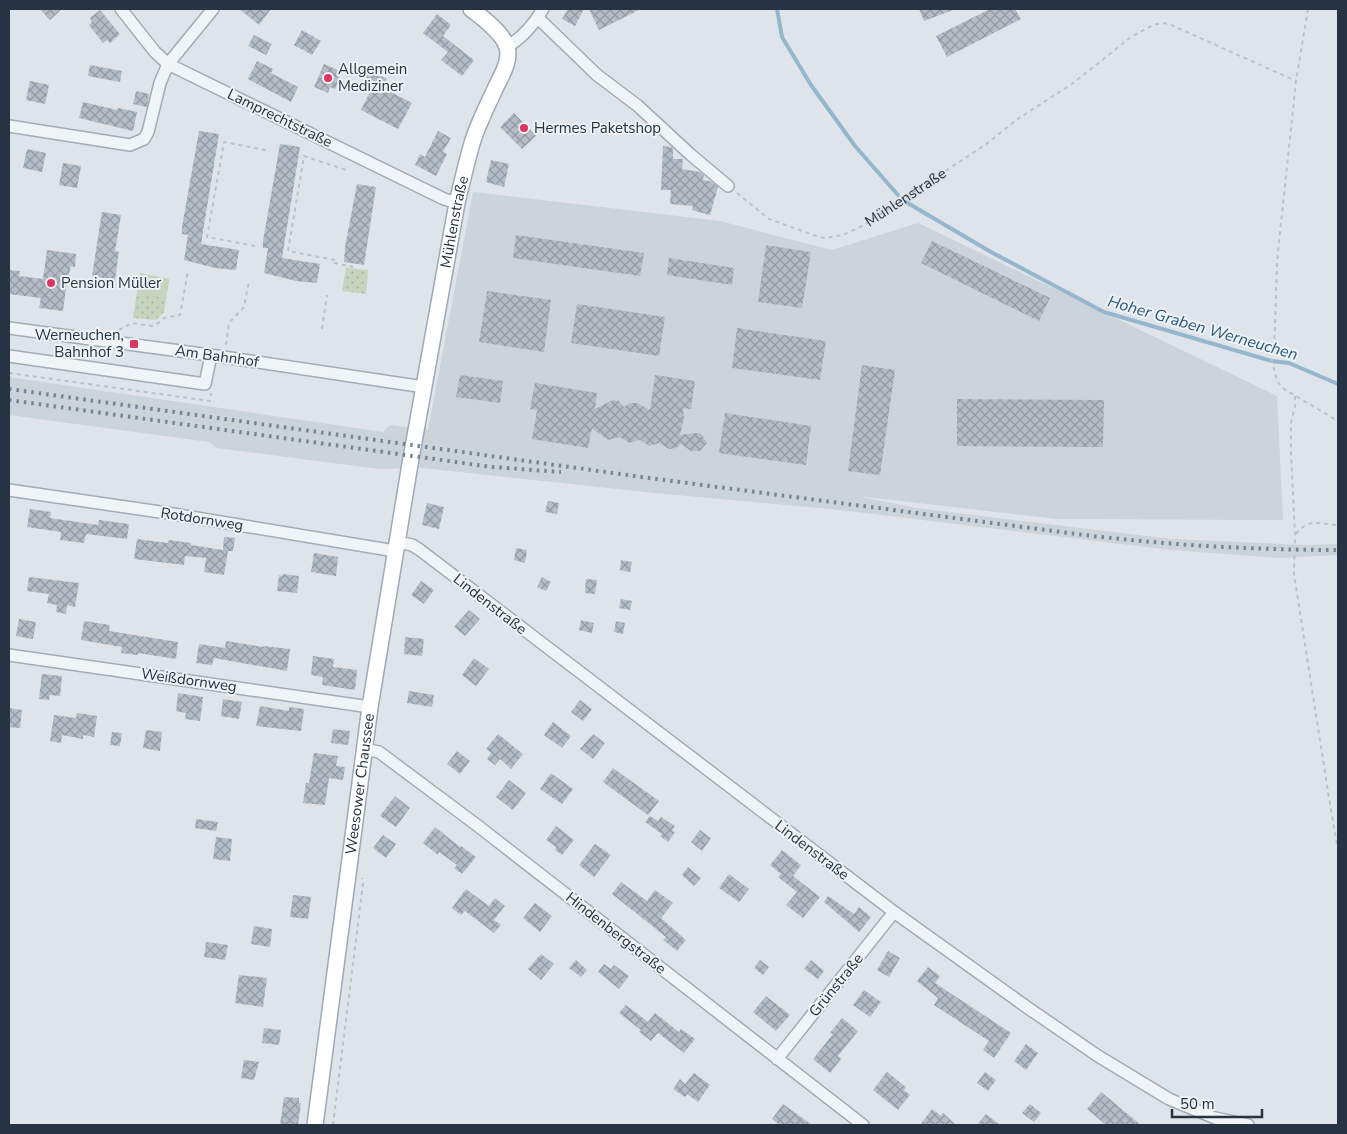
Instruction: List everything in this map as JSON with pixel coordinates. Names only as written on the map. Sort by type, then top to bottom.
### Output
[{"type":"main road","points":[[471,9],[496,31],[508,47]]},
{"type":"main road","name":"Mühlenstraße","points":[[413,445],[458,203],[474,139],[485,109],[506,67],[508,47]]},
{"type":"main road","name":"Weesower Chaussee","points":[[316,1125],[370,707],[413,445]]},
{"type":"street","name":"Lamprechtstraße","points":[[121,9],[155,52],[168,64],[444,199],[458,203]]},
{"type":"street","points":[[9,126],[130,145],[144,139],[148,132],[160,83],[168,64],[213,9]]},
{"type":"street","points":[[508,47],[518,40],[541,13],[597,75],[638,106],[728,186]]},
{"type":"street","name":"Am Bahnhof","points":[[9,328],[211,355],[424,387]]},
{"type":"street","points":[[9,356],[205,384],[211,355]]},
{"type":"street","name":"Rotdornweg","points":[[9,490],[396,546]]},
{"type":"street","name":"Lindenstraße","points":[[396,546],[412,545],[420,550],[894,912],[1028,1008],[1106,1061],[1169,1098],[1215,1118],[1248,1125]]},
{"type":"street","name":"Weißdornweg","points":[[9,655],[370,707]]},
{"type":"street","name":"Hindenbergstraße","points":[[364,750],[379,752],[455,809],[863,1125]]},
{"type":"street","name":"Grünstraße","points":[[777,1059],[894,912]]},
{"type":"path","points":[[1308,9],[1296,81],[1277,261],[1276,329],[1272,361],[1277,381],[1294,396],[1338,420]]},
{"type":"path","name":"Mühlenstraße","points":[[728,186],[769,219],[819,237],[826,238],[843,235],[862,226],[956,165],[1020,118],[1072,84],[1139,32],[1153,25],[1163,23],[1296,81]]},
{"type":"path","points":[[255,246],[207,237],[224,142],[270,151]]},
{"type":"path","points":[[335,260],[288,251],[304,156],[349,171]]},
{"type":"path","points":[[334,263],[353,267]]},
{"type":"path","points":[[116,332],[132,323],[152,326],[164,318],[180,315],[188,271]]},
{"type":"path","points":[[226,345],[229,323],[244,306],[249,281]]},
{"type":"path","points":[[322,329],[328,295]]},
{"type":"path","points":[[9,373],[210,401],[211,392]]},
{"type":"path","points":[[1294,396],[1295,406],[1291,423],[1295,535],[1294,574],[1338,850]]},
{"type":"path","points":[[1295,535],[1306,524],[1338,525]]},
{"type":"path","points":[[332,1125],[363,883],[359,865],[350,864]]},
{"type":"shaded area","points":[[473,192],[720,221],[832,250],[918,223],[1277,396],[1283,520],[1057,519],[857,496],[916,508],[1171,539],[1305,545],[1338,544],[1338,555],[1279,558],[1171,550],[840,510],[655,493],[422,468],[379,469],[217,448],[209,442],[9,415],[9,377],[383,432],[390,425],[428,430]]},
{"type":"green space","points":[[346,268],[368,270],[366,294],[342,291]]},
{"type":"green space","points":[[140,273],[169,279],[164,312],[156,320],[133,318]]},
{"type":"green space","points":[[140,273],[169,279],[166,298],[137,293]]},
{"type":"building","points":[[40,9],[62,9],[50,20]]},
{"type":"building","points":[[239,9],[271,9],[259,25]]},
{"type":"building","points":[[568,9],[584,9],[575,26],[562,19]]},
{"type":"building","points":[[589,9],[641,9],[599,30]]},
{"type":"building","points":[[919,9],[953,9],[953,10],[924,21]]},
{"type":"building","points":[[990,9],[1015,9],[1021,19],[947,57],[936,36]]},
{"type":"building","points":[[100,10],[120,34],[110,43],[107,40],[103,43],[89,25],[92,22],[90,18]]},
{"type":"building","points":[[437,14],[451,25],[443,36],[474,60],[462,76],[441,60],[448,52],[423,33]]},
{"type":"building","points":[[302,30],[321,41],[312,55],[294,45]]},
{"type":"building","points":[[254,35],[272,44],[266,55],[248,46]]},
{"type":"building","points":[[257,61],[273,69],[271,73],[298,87],[291,102],[248,79]]},
{"type":"building","name":"Allgemein Mediziner","points":[[324,64],[340,71],[337,77],[340,78],[335,89],[330,87],[328,93],[314,87]]},
{"type":"building","points":[[90,65],[122,71],[120,82],[88,76]]},
{"type":"building","points":[[361,65],[387,79],[383,88],[412,103],[398,129],[361,110],[375,82],[357,73]]},
{"type":"building","points":[[30,81],[49,85],[45,104],[26,100]]},
{"type":"building","points":[[136,91],[149,94],[147,107],[133,104]]},
{"type":"building","points":[[83,102],[117,110],[118,108],[137,112],[133,131],[79,118]]},
{"type":"building","points":[[514,113],[536,136],[522,149],[500,127]]},
{"type":"building","points":[[199,131],[219,134],[201,244],[239,250],[236,270],[215,268],[184,260],[188,235],[182,234],[182,227]]},
{"type":"building","points":[[438,131],[451,138],[443,152],[447,154],[436,176],[415,165],[420,154],[425,157]]},
{"type":"building","points":[[280,144],[300,147],[282,258],[320,264],[317,283],[296,281],[264,273],[268,248],[263,248],[263,241]]},
{"type":"building","points":[[663,146],[673,149],[673,159],[683,159],[682,169],[700,172],[704,175],[703,180],[710,181],[718,187],[710,215],[692,210],[693,206],[670,204],[671,190],[661,190]]},
{"type":"building","points":[[27,149],[46,153],[42,172],[23,168]]},
{"type":"building","points":[[491,160],[509,164],[504,187],[486,182]]},
{"type":"building","points":[[63,163],[81,166],[77,188],[59,185]]},
{"type":"building","points":[[357,184],[376,187],[364,265],[344,262]]},
{"type":"building","points":[[102,212],[121,215],[115,251],[119,252],[115,280],[92,276]]},
{"type":"building","points":[[516,235],[644,253],[640,276],[513,258]]},
{"type":"building","points":[[932,241],[1050,298],[1039,321],[921,263]]},
{"type":"building","points":[[766,245],[811,252],[802,308],[758,302]]},
{"type":"building","points":[[47,250],[76,254],[75,267],[71,266],[67,281],[63,311],[39,308],[41,298],[9,294],[10,270],[20,271],[19,276],[43,279]]},
{"type":"building","points":[[669,258],[734,268],[732,285],[667,275]]},
{"type":"building","points":[[487,291],[551,300],[544,352],[479,342]]},
{"type":"building","points":[[577,304],[665,317],[659,356],[571,343]]},
{"type":"building","points":[[737,328],[826,341],[820,380],[732,368]]},
{"type":"building","points":[[862,365],[895,370],[880,475],[848,471]]},
{"type":"building","points":[[460,375],[503,381],[500,403],[456,397]]},
{"type":"building","points":[[655,375],[695,381],[691,409],[683,408],[684,419],[680,435],[701,434],[707,443],[700,451],[691,451],[681,444],[676,448],[669,449],[660,443],[649,446],[640,440],[629,443],[620,437],[608,440],[592,428],[588,448],[532,439],[537,410],[530,409],[535,383],[597,393],[595,409],[613,400],[619,401],[624,407],[630,403],[637,403],[650,410]]},
{"type":"building","points":[[957,399],[1104,400],[1103,447],[957,446]]},
{"type":"building","points":[[725,413],[811,426],[806,465],[719,453]]},
{"type":"building","points":[[548,501],[559,503],[557,514],[545,512]]},
{"type":"building","points":[[427,503],[444,507],[439,529],[422,525]]},
{"type":"building","points":[[30,509],[51,512],[50,518],[98,525],[99,520],[129,524],[127,539],[86,534],[84,543],[60,540],[61,532],[27,527]]},
{"type":"building","points":[[224,537],[235,538],[233,551],[228,551],[224,575],[204,572],[206,558],[185,556],[184,565],[134,559],[137,539],[168,543],[169,540],[223,550]]},
{"type":"building","points":[[516,548],[527,550],[525,563],[514,560]]},
{"type":"building","points":[[314,553],[338,557],[336,576],[311,572]]},
{"type":"building","points":[[621,560],[632,562],[630,572],[620,570]]},
{"type":"building","points":[[283,574],[299,576],[297,593],[277,591],[279,575],[282,576]]},
{"type":"building","points":[[29,577],[79,583],[75,607],[67,605],[66,614],[56,612],[57,605],[47,603],[49,594],[27,591]]},
{"type":"building","points":[[542,577],[551,582],[546,591],[537,587]]},
{"type":"building","points":[[586,579],[597,580],[595,594],[585,593]]},
{"type":"building","points":[[421,581],[434,590],[424,604],[411,595]]},
{"type":"building","points":[[621,599],[632,601],[630,610],[619,608]]},
{"type":"building","points":[[469,610],[480,619],[465,636],[454,627]]},
{"type":"building","points":[[19,619],[36,622],[33,639],[16,636]]},
{"type":"building","points":[[581,620],[594,623],[592,633],[579,630]]},
{"type":"building","points":[[84,621],[110,625],[109,631],[178,642],[176,659],[138,653],[138,655],[121,653],[122,647],[81,640]]},
{"type":"building","points":[[616,621],[625,623],[623,634],[614,632]]},
{"type":"building","points":[[405,637],[424,639],[422,656],[404,654]]},
{"type":"building","points":[[226,641],[290,649],[287,671],[214,658],[212,665],[196,663],[199,644],[225,648]]},
{"type":"building","points":[[313,656],[334,659],[333,667],[357,670],[355,690],[322,685],[323,677],[311,675]]},
{"type":"building","points":[[474,658],[489,669],[476,686],[462,675]]},
{"type":"building","points":[[42,674],[62,676],[60,696],[50,695],[49,700],[39,699]]},
{"type":"building","points":[[409,691],[434,695],[432,707],[407,703]]},
{"type":"building","points":[[178,693],[203,697],[200,721],[185,719],[186,713],[176,711]]},
{"type":"building","points":[[223,699],[242,702],[239,719],[221,716]]},
{"type":"building","points":[[580,700],[592,709],[583,721],[571,712]]},
{"type":"building","points":[[260,706],[289,711],[289,707],[304,709],[301,731],[256,726]]},
{"type":"building","points":[[9,708],[22,710],[20,728],[9,727]]},
{"type":"building","points":[[77,713],[97,716],[94,737],[83,735],[83,739],[62,735],[61,743],[50,741],[54,715],[76,718]]},
{"type":"building","points":[[553,722],[571,736],[562,748],[544,735]]},
{"type":"building","points":[[333,729],[350,731],[348,745],[331,743]]},
{"type":"building","points":[[146,730],[162,732],[160,751],[143,748]]},
{"type":"building","points":[[112,732],[122,733],[120,746],[110,745]]},
{"type":"building","points":[[498,734],[523,754],[511,769],[500,759],[495,765],[487,759],[491,753],[486,749]]},
{"type":"building","points":[[593,734],[605,743],[593,759],[580,749]]},
{"type":"building","points":[[457,751],[470,761],[460,774],[447,764]]},
{"type":"building","points":[[314,753],[338,756],[336,766],[345,767],[343,780],[329,778],[325,805],[303,803],[306,783],[309,783]]},
{"type":"building","points":[[613,768],[659,801],[648,815],[603,782]]},
{"type":"building","points":[[551,773],[573,789],[562,804],[540,789]]},
{"type":"building","points":[[509,780],[526,793],[513,810],[496,797]]},
{"type":"building","points":[[395,796],[410,808],[396,827],[380,816]]},
{"type":"building","points":[[650,816],[658,821],[661,817],[675,826],[672,830],[675,832],[668,842],[660,836],[662,834],[645,822]]},
{"type":"building","points":[[196,819],[218,822],[216,831],[195,828]]},
{"type":"building","points":[[556,826],[574,840],[562,855],[555,850],[556,847],[546,840]]},
{"type":"building","points":[[435,827],[476,857],[462,874],[454,868],[457,865],[439,852],[438,855],[423,843]]},
{"type":"building","points":[[700,830],[711,838],[702,851],[691,842]]},
{"type":"building","points":[[383,835],[396,844],[386,858],[373,848]]},
{"type":"building","points":[[216,837],[232,839],[230,861],[213,859]]},
{"type":"building","points":[[595,844],[611,855],[594,877],[579,865]]},
{"type":"building","points":[[782,850],[801,865],[793,876],[820,897],[803,918],[786,905],[797,892],[778,877],[781,874],[770,865]]},
{"type":"building","points":[[688,867],[701,878],[694,886],[682,875]]},
{"type":"building","points":[[729,874],[749,889],[739,902],[719,888]]},
{"type":"building","points":[[621,882],[647,901],[655,890],[673,903],[661,918],[686,940],[677,951],[663,940],[666,937],[612,894]]},
{"type":"building","points":[[466,889],[489,906],[495,898],[505,906],[494,920],[501,925],[494,933],[465,911],[461,915],[452,908]]},
{"type":"building","points":[[293,895],[311,897],[308,919],[290,917]]},
{"type":"building","points":[[828,896],[854,914],[859,907],[871,917],[859,932],[824,902]]},
{"type":"building","points":[[535,903],[552,916],[540,932],[523,918]]},
{"type":"building","points":[[254,926],[272,929],[270,947],[251,944]]},
{"type":"building","points":[[206,942],[228,945],[225,960],[204,957]]},
{"type":"building","points":[[888,951],[900,958],[889,977],[877,970]]},
{"type":"building","points":[[541,954],[554,964],[541,980],[528,969]]},
{"type":"building","points":[[576,960],[587,970],[581,977],[569,968]]},
{"type":"building","points":[[760,960],[769,967],[763,975],[754,968]]},
{"type":"building","points":[[811,960],[824,971],[818,979],[804,969]]},
{"type":"building","points":[[604,964],[611,969],[614,965],[629,976],[619,989],[598,972]]},
{"type":"building","points":[[928,967],[940,976],[935,983],[1011,1033],[994,1058],[983,1050],[989,1041],[934,1005],[938,998],[917,981]]},
{"type":"building","points":[[239,975],[267,978],[263,1007],[235,1003]]},
{"type":"building","points":[[864,990],[881,1002],[870,1017],[853,1005]]},
{"type":"building","points":[[766,996],[790,1015],[776,1031],[753,1012]]},
{"type":"building","points":[[626,1005],[648,1022],[655,1013],[679,1032],[681,1029],[695,1039],[684,1053],[658,1033],[651,1041],[639,1032],[641,1030],[619,1013]]},
{"type":"building","points":[[842,1018],[858,1031],[838,1056],[841,1059],[830,1073],[813,1059],[833,1034],[830,1033]]},
{"type":"building","points":[[264,1028],[281,1030],[279,1045],[262,1043]]},
{"type":"building","points":[[1026,1044],[1038,1053],[1026,1070],[1014,1061]]},
{"type":"building","points":[[244,1060],[259,1062],[254,1080],[241,1078]]},
{"type":"building","points":[[887,1072],[906,1087],[904,1090],[910,1095],[898,1110],[873,1090]]},
{"type":"building","points":[[985,1072],[996,1080],[988,1091],[977,1083]]},
{"type":"building","points":[[694,1073],[710,1085],[698,1102],[687,1094],[685,1097],[673,1089],[680,1079],[685,1084]]},
{"type":"building","points":[[1101,1092],[1141,1125],[1106,1125],[1087,1109]]},
{"type":"building","points":[[284,1097],[299,1098],[299,1103],[301,1103],[298,1125],[280,1125]]},
{"type":"building","points":[[783,1104],[812,1125],[780,1125],[772,1119]]},
{"type":"building","points":[[1030,1104],[1041,1113],[1034,1122],[1022,1113]]},
{"type":"building","points":[[932,1109],[941,1116],[943,1113],[956,1125],[920,1125]]},
{"type":"building","points":[[986,1114],[1000,1125],[977,1125]]},
{"type":"waterway","name":"Hoher Graben Werneuchen","points":[[777,9],[782,37],[811,85],[855,146],[898,195]]},
{"type":"waterway","name":"Hoher Graben Werneuchen","points":[[906,202],[991,252],[1104,312],[1272,361],[1289,363],[1338,384]]},
{"type":"railway","points":[[9,389],[649,478],[1084,535],[1211,546],[1338,550]]},
{"type":"railway","points":[[9,400],[492,467],[561,472]]},
{"type":"place","name":"Allgemein Mediziner","points":[[328,78]]},
{"type":"place","name":"Hermes Paketshop","points":[[524,128]]},
{"type":"place","name":"Pension Müller","points":[[51,283]]},
{"type":"place","name":"Werneuchen, Bahnhof 3","points":[[134,344]]}]
